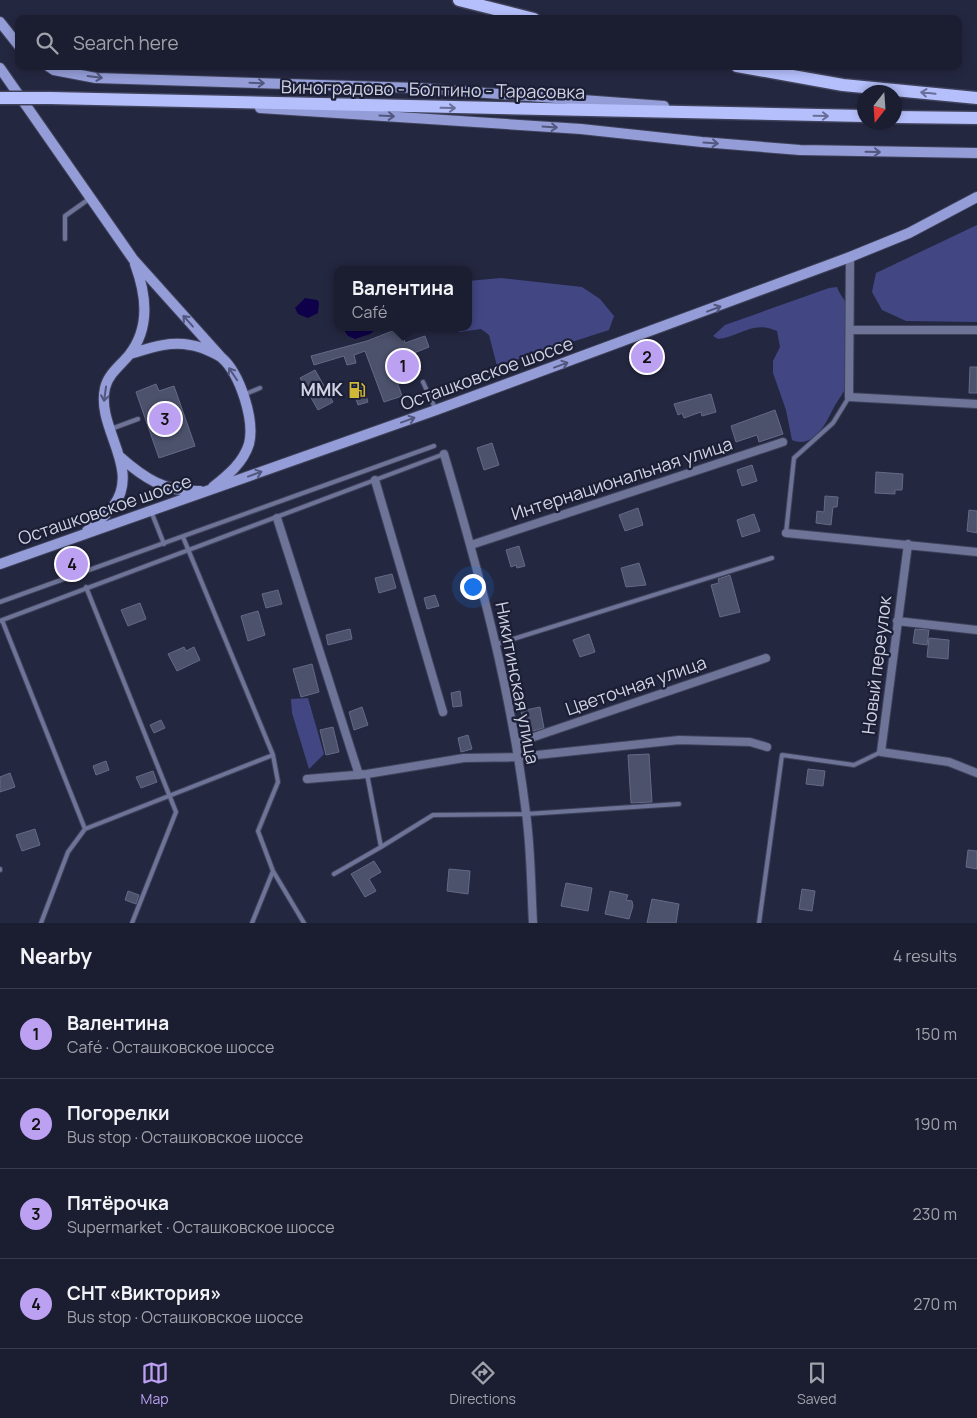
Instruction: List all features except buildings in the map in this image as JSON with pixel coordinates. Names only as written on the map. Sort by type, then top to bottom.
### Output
[{"type":"main road","points":[[459,0],[518,15]]},
{"type":"main road","points":[[0,22],[15,41]]},
{"type":"main road","points":[[0,68],[133,259],[236,377],[249,413],[249,443],[238,466],[209,491],[180,492],[149,481],[119,456]]},
{"type":"main road","points":[[54,70],[96,78],[418,88],[792,115]]},
{"type":"main road","points":[[759,70],[843,85],[977,98]]},
{"type":"main road","name":"Виноградово - Болтино - Тарасовка","points":[[0,98],[857,116]]},
{"type":"main road","points":[[112,100],[581,129],[800,150],[977,153]]},
{"type":"main road","points":[[902,117],[977,118]]},
{"type":"main road","name":"Осташковское шоссе","points":[[0,564],[436,410],[850,257],[910,233],[977,197]]},
{"type":"main road","points":[[84,534],[114,506],[121,494],[124,476],[103,409],[105,386],[117,367],[130,354],[142,329],[146,302],[143,286],[133,259]]},
{"type":"main road","points":[[130,354],[170,343],[192,345],[221,358]]},
{"type":"street","points":[[850,257],[849,397],[977,404]]},
{"type":"street","points":[[850,330],[977,330]]},
{"type":"street","name":"Интернациональная улица","points":[[471,545],[783,442]]},
{"type":"street","name":"Никитинская улица","points":[[444,454],[471,545],[497,644],[516,743],[526,814],[533,923]]},
{"type":"street","points":[[375,480],[443,712]]},
{"type":"street","points":[[277,518],[363,775]]},
{"type":"street","points":[[786,533],[977,552]]},
{"type":"street","name":"Новый переулок","points":[[908,544],[881,752],[949,762],[977,773]]},
{"type":"street","points":[[897,621],[977,630]]},
{"type":"street","name":"Цветочная улица","points":[[516,743],[766,658]]},
{"type":"street","points":[[306,779],[363,775],[464,758],[518,758],[679,740],[750,742],[767,747]]},
{"type":"lane","points":[[65,239],[65,216],[90,198]]},
{"type":"lane","points":[[423,382],[436,410]]},
{"type":"lane","points":[[243,395],[260,388]]},
{"type":"lane","points":[[786,533],[794,458],[833,424],[849,397]]},
{"type":"lane","points":[[109,430],[138,419]]},
{"type":"lane","points":[[0,602],[434,446]]},
{"type":"lane","points":[[86,829],[1,621],[86,587],[277,518],[444,454]]},
{"type":"lane","points":[[151,511],[164,544]]},
{"type":"lane","points":[[183,537],[273,755],[278,782],[258,831],[273,871],[304,923]]},
{"type":"lane","points":[[497,644],[772,558]]},
{"type":"lane","points":[[86,587],[176,812],[132,923]]},
{"type":"lane","points":[[759,923],[782,755],[854,765],[881,752]]},
{"type":"lane","points":[[41,923],[68,852],[86,829],[273,755]]},
{"type":"lane","points":[[363,775],[381,847]]},
{"type":"lane","points":[[334,874],[434,815],[526,814],[679,804]]},
{"type":"lane","points":[[252,923],[273,871]]},
{"type":"shaded area","points":[[977,225],[977,322],[906,321],[882,310],[872,292],[876,273]]},
{"type":"shaded area","points":[[501,278],[582,287],[600,299],[614,316],[609,330],[497,366],[489,335],[481,329],[472,330],[472,281]]},
{"type":"shaded area","points":[[837,287],[854,318],[851,371],[845,390],[822,428],[812,438],[799,442],[792,440],[786,410],[773,373],[773,361],[780,347],[777,331],[761,327],[718,339],[713,336],[725,325],[829,288]]},
{"type":"shaded area","points":[[305,298],[319,302],[318,313],[308,318],[298,314],[295,308]]},
{"type":"shaded area","points":[[345,331],[374,331],[355,339],[348,336]]},
{"type":"shaded area","points":[[308,698],[324,754],[309,769],[292,713],[291,699]]},
{"type":"place","name":"Погорелки","points":[[647,357]]},
{"type":"place","name":"Валентина","points":[[403,366]]},
{"type":"place","name":"ММК","points":[[357,390]]},
{"type":"place","name":"Пятёрочка","points":[[165,419]]},
{"type":"place","name":"СНТ «Виктория»","points":[[72,564]]}]
